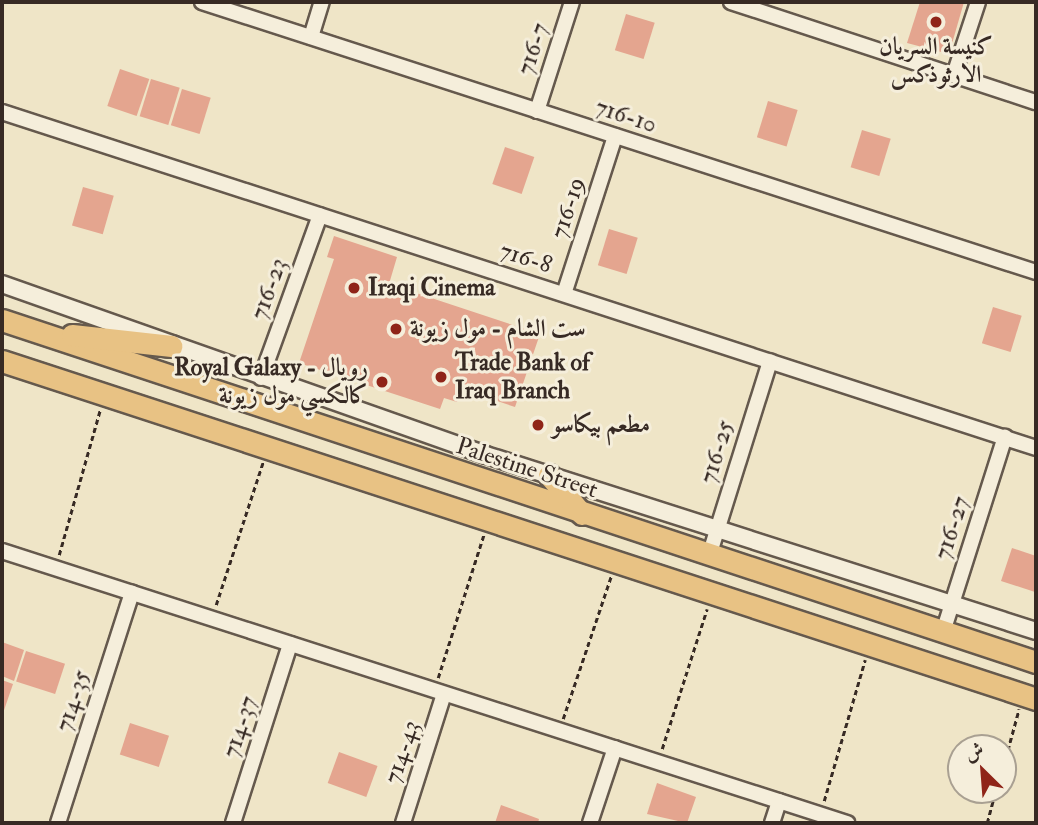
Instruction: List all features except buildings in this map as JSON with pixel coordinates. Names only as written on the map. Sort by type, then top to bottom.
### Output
[{"type":"main road","name":"Palestine Street","points":[[2,320],[1036,662]]},
{"type":"main road","points":[[45,334],[171,346]]},
{"type":"main road","points":[[2,361],[1030,697]]},
{"type":"main road","points":[[549,475],[582,514]]},
{"type":"street","name":"716-10","points":[[202,2],[1036,272]]},
{"type":"street","points":[[311,37],[322,2]]},
{"type":"street","name":"716-7","points":[[537,111],[572,2]]},
{"type":"street","points":[[731,2],[1036,102]]},
{"type":"street","points":[[954,75],[978,2]]},
{"type":"street","name":"716-8","points":[[2,112],[1036,448]]},
{"type":"street","name":"716-19","points":[[564,294],[615,136]]},
{"type":"street","name":"716-23","points":[[261,378],[320,215]]},
{"type":"street","points":[[2,284],[261,378],[549,475],[1036,631]]},
{"type":"street","name":"716-25","points":[[709,556],[769,361]]},
{"type":"street","name":"716-27","points":[[943,632],[1005,437]]},
{"type":"street","points":[[2,551],[847,823]]},
{"type":"street","name":"714-35","points":[[58,823],[132,593]]},
{"type":"street","name":"714-37","points":[[233,823],[290,644]]},
{"type":"street","name":"714-43","points":[[403,823],[439,692]]},
{"type":"street","points":[[590,823],[615,748]]},
{"type":"street","points":[[772,823],[779,801]]},
{"type":"path","points":[[55,569],[105,395]]},
{"type":"path","points":[[211,618],[267,449]]},
{"type":"path","points":[[439,692],[488,521]]},
{"type":"path","points":[[559,731],[615,562]]},
{"type":"path","points":[[658,762],[711,594]]},
{"type":"path","points":[[820,814],[870,646]]},
{"type":"path","points":[[1016,734],[1030,697]]},
{"type":"path","points":[[987,823],[992,804]]},
{"type":"place","name":"كنيسة السريان الارثوذكس","points":[[936,22]]},
{"type":"place","name":"Iraqi Cinema","points":[[354,288]]},
{"type":"place","name":"ست الشام - مول زيونة","points":[[396,329]]},
{"type":"place","name":"Trade Bank of Iraq Branch","points":[[441,377]]},
{"type":"place","name":"Royal Galaxy - رويال كالكسي مول زيونة","points":[[382,382]]},
{"type":"place","name":"مطعم بيكاسو","points":[[538,425]]}]
